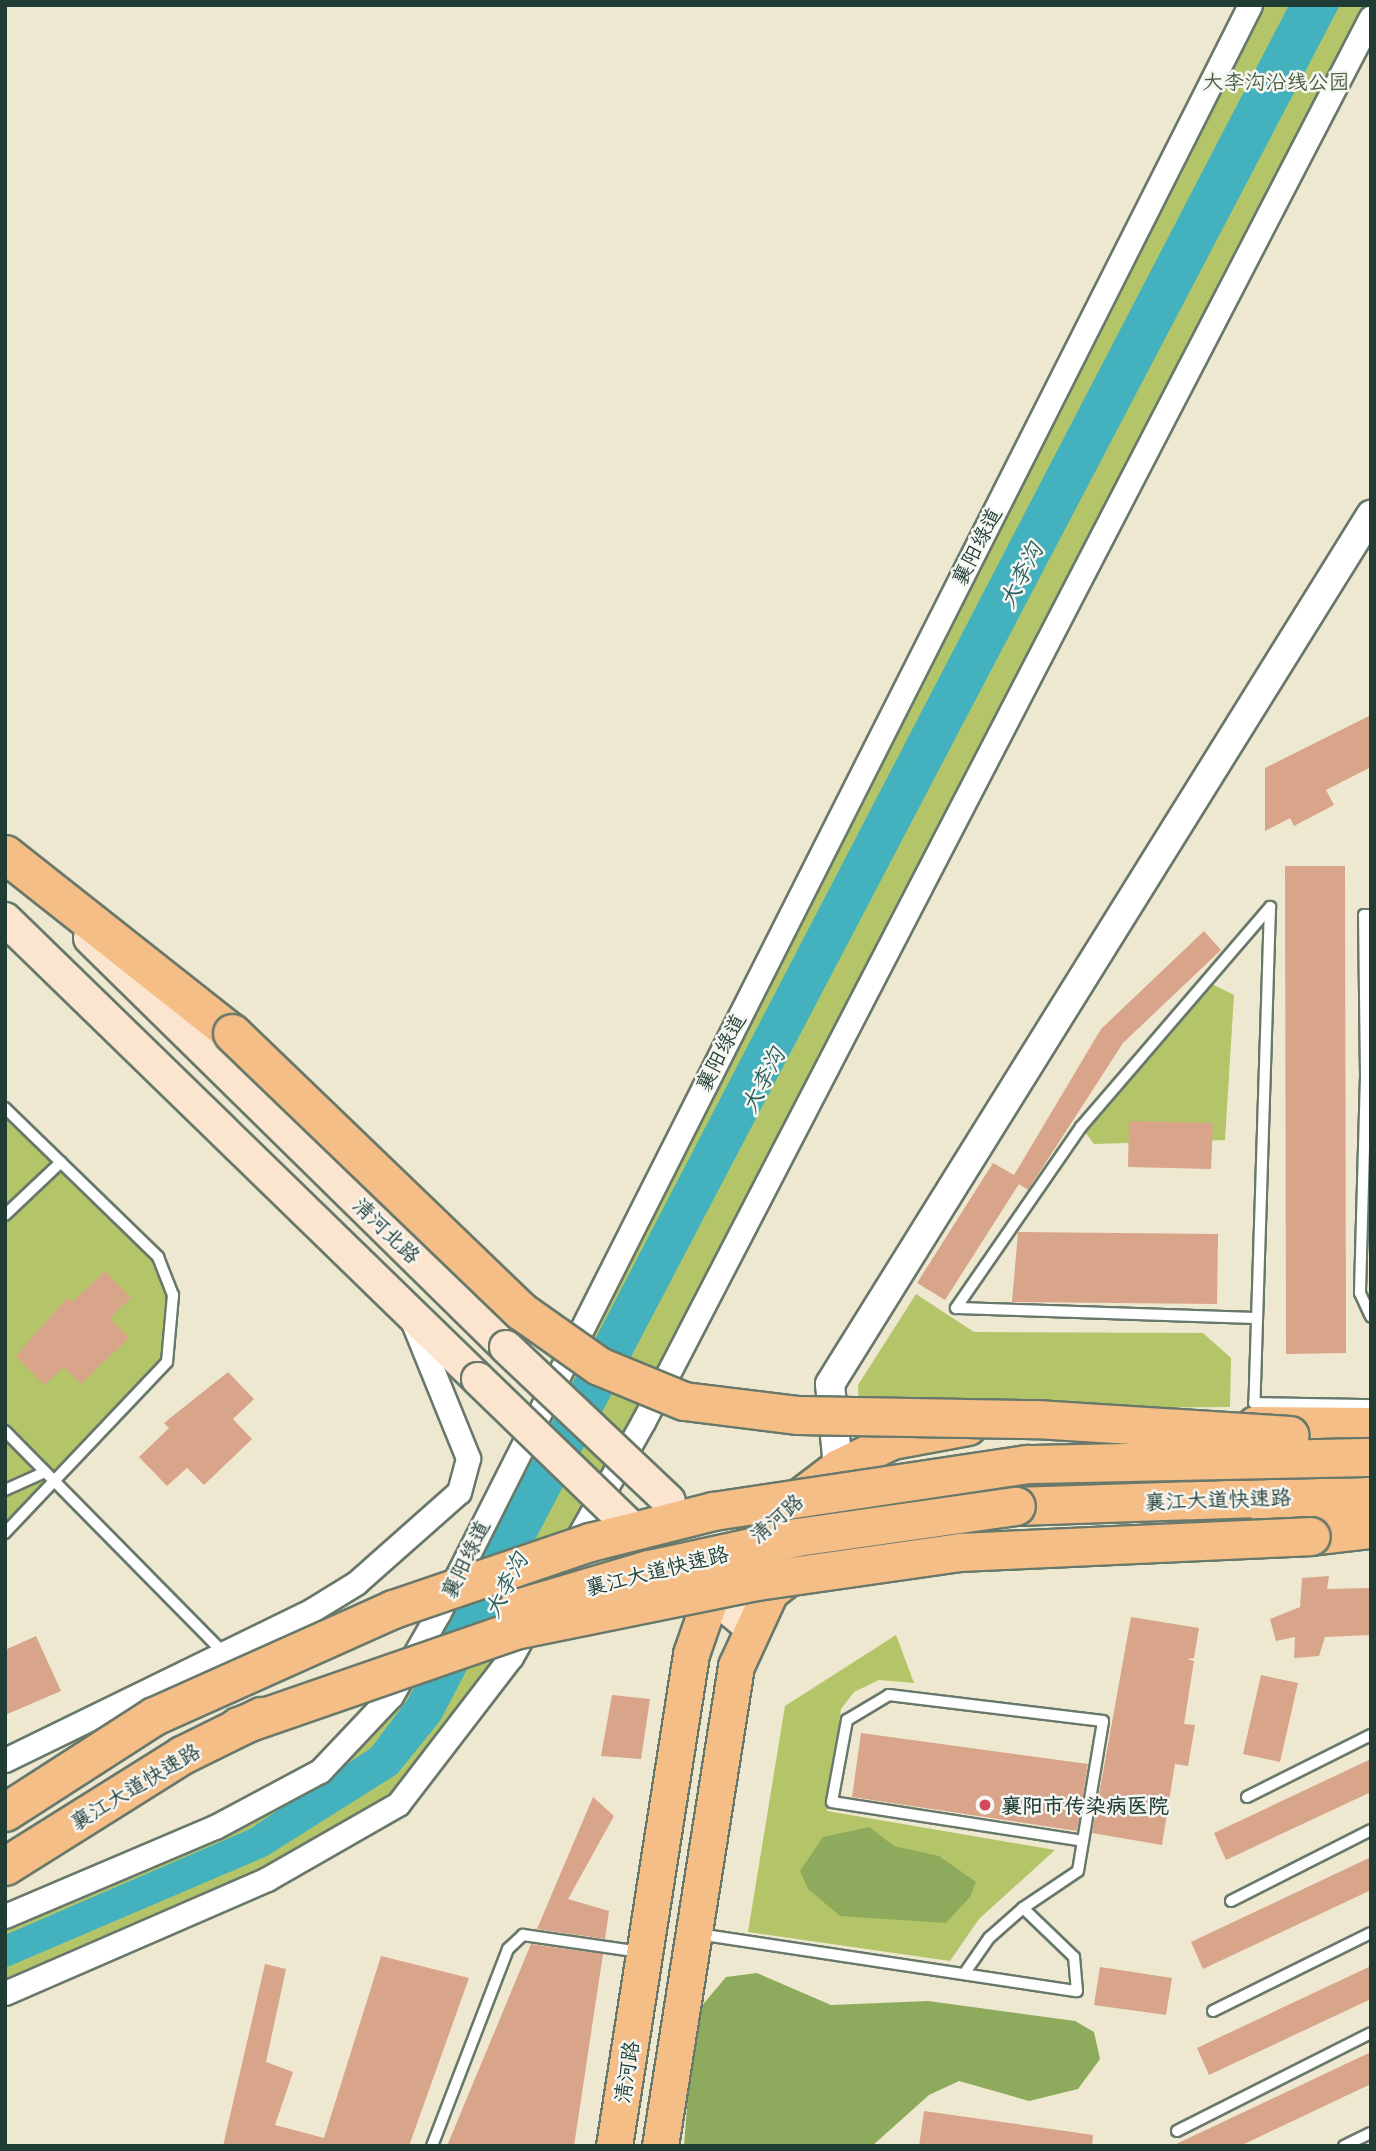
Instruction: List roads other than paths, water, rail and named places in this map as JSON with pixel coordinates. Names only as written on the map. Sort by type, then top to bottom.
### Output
[{"type":"highway","points":[[5,855],[232,1032],[521,1311],[599,1366],[684,1401],[798,1415],[1371,1436]]},
{"type":"highway","name":"襄江大道快速路","points":[[5,1812],[154,1716],[393,1609],[590,1542],[713,1511],[1027,1464],[1371,1457]]},
{"type":"highway","name":"襄江大道快速路","points":[[5,1866],[238,1726],[511,1609],[649,1569],[797,1537],[1016,1506],[1371,1494]]},
{"type":"highway","points":[[238,1726],[515,1630],[756,1581],[961,1552],[1311,1536],[1371,1529]]},
{"type":"main road","name":"清河北路","points":[[5,855],[506,1346],[669,1501],[738,1551],[789,1577]]},
{"type":"main road","name":"清河北路","points":[[5,919],[637,1533],[751,1628]]},
{"type":"main road","name":"清河路","points":[[614,2146],[691,1654],[711,1593],[738,1551],[838,1467],[892,1441],[974,1426],[1371,1425]]},
{"type":"main road","points":[[660,2146],[736,1666],[761,1604],[789,1577],[832,1542],[875,1521],[924,1514],[1371,1515]]},
{"type":"street","name":"襄阳绿道","points":[[5,1916],[215,1827],[320,1771],[391,1696],[1250,5]]},
{"type":"street","points":[[5,1993],[267,1879],[398,1804],[511,1657],[643,1422],[1371,17]]},
{"type":"street","points":[[838,1467],[830,1384],[1371,515]]},
{"type":"street","points":[[5,1760],[224,1653],[356,1583],[459,1492],[468,1458],[408,1310]]},
{"type":"lane","points":[[1257,1318],[956,1308],[1082,1127],[1269,907],[1257,1318],[1254,1403],[1371,1405]]},
{"type":"lane","points":[[1371,915],[1364,915],[1368,1076],[1360,1293],[1371,1317]]},
{"type":"lane","points":[[5,1108],[158,1256],[173,1295],[167,1362],[56,1483],[5,1533]]},
{"type":"lane","points":[[5,1215],[61,1162]]},
{"type":"lane","points":[[5,1431],[224,1653]]},
{"type":"lane","points":[[5,1490],[45,1472]]},
{"type":"lane","points":[[964,1974],[989,1938],[1023,1908],[1078,1871],[1083,1841],[1103,1721],[889,1695],[847,1720],[832,1802],[1083,1841]]},
{"type":"lane","points":[[1247,1797],[1371,1735]]},
{"type":"lane","points":[[1231,1901],[1371,1830]]},
{"type":"lane","points":[[692,1933],[1077,1990],[1074,1957],[1023,1908]]},
{"type":"lane","points":[[1213,2011],[1371,1933]]},
{"type":"lane","points":[[432,2146],[508,1949],[523,1935],[645,1953]]},
{"type":"lane","points":[[1177,2132],[1371,2033]]},
{"type":"lane","points":[[1344,2146],[1371,2133]]},
{"type":"water","name":"大李沟","points":[[1289,5],[1340,5],[440,1721],[397,1774],[267,1856],[5,1968],[5,1935],[250,1829],[371,1748],[408,1699]]},
{"type":"place","name":"襄阳市传染病医院","points":[[985,1805]]},
{"type":"park label","name":"大李沟沿线公园","points":[[1276,81]]}]
